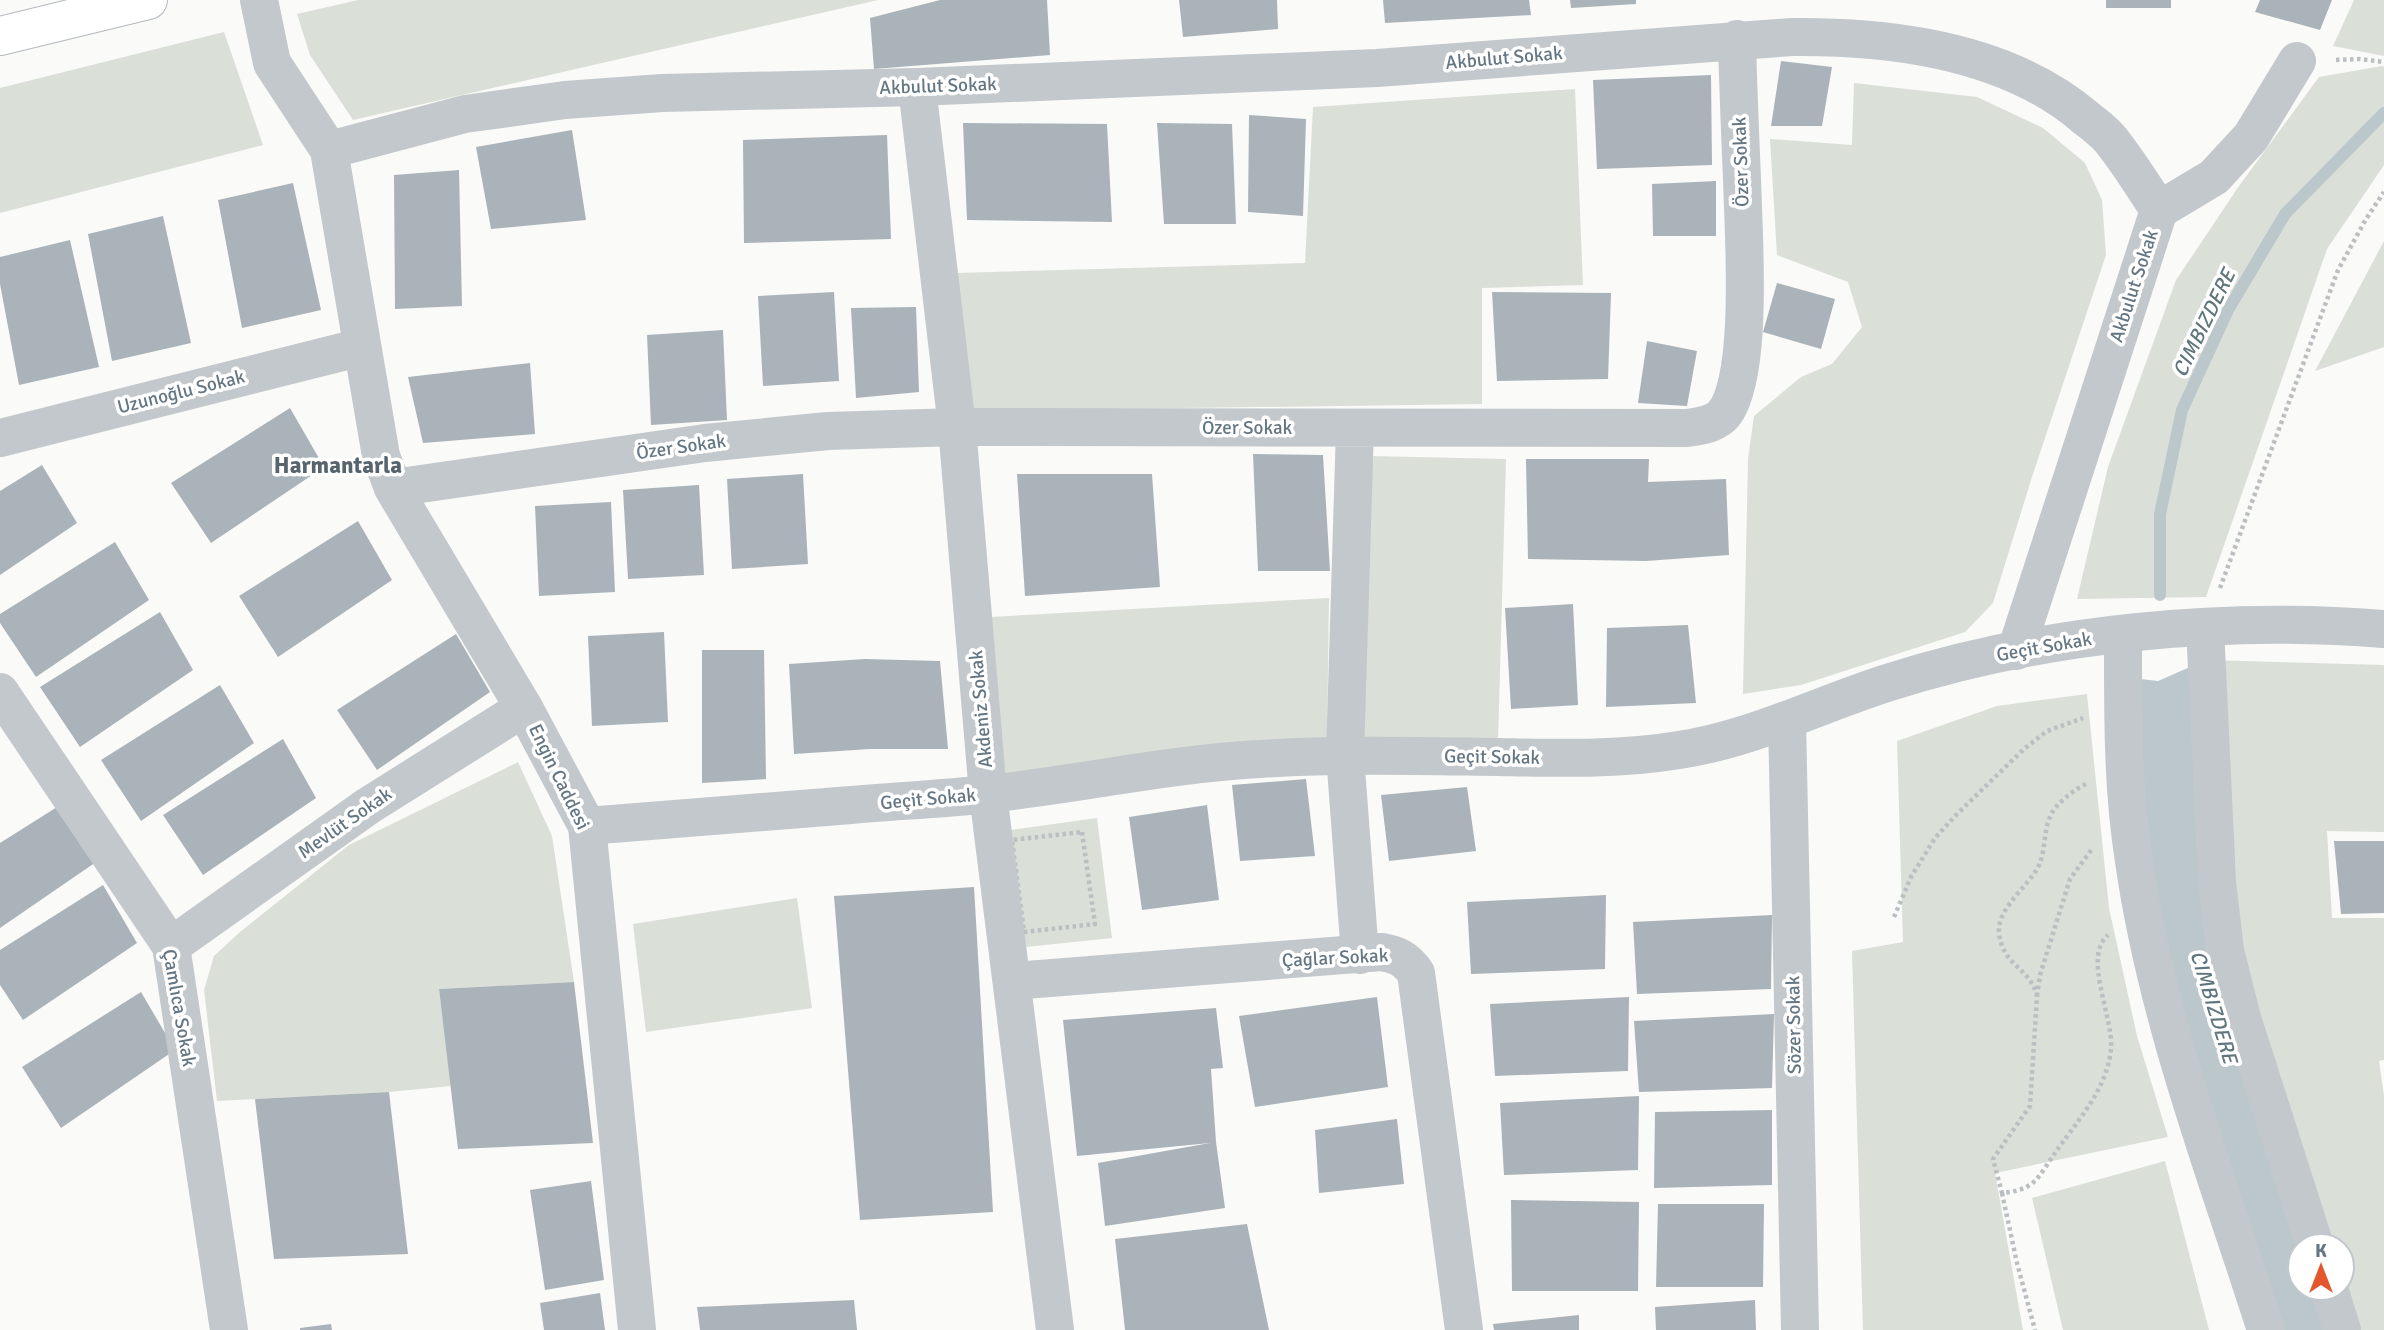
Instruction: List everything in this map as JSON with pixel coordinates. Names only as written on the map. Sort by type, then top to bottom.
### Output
[{"type":"highway","points":[[0,36],[148,0]]},
{"type":"street","points":[[259,0],[272,63],[329,150]]},
{"type":"street","name":"Akbulut Sokak","points":[[329,150],[465,114],[565,100],[662,93],[918,87],[1377,68],[1737,39],[1846,36],[1918,46],[1990,63],[2032,81],[2074,108],[2100,130],[2109,138],[2159,210],[2016,651]]},
{"type":"street","name":"Özer Sokak","points":[[393,488],[705,443],[828,431],[957,427],[1687,428],[1707,425],[1723,415],[1735,390],[1742,352],[1746,292],[1737,39]]},
{"type":"street","points":[[2159,210],[2214,177],[2251,137],[2297,61]]},
{"type":"street","name":"Akdeniz Sokak","points":[[918,87],[957,427],[988,794],[1055,1330]]},
{"type":"street","name":"Engin Caddesi","points":[[329,150],[381,456],[393,488],[524,708],[587,826],[637,1330]]},
{"type":"street","name":"Uzunoğlu Sokak","points":[[0,438],[362,347]]},
{"type":"street","points":[[1355,428],[1345,755],[1360,955]]},
{"type":"street","name":"Geçit Sokak","points":[[587,826],[988,794],[1210,761],[1345,755],[1621,757],[1718,742],[1787,720],[1885,683],[1952,664],[2016,651],[2123,634],[2240,624],[2384,629]]},
{"type":"street","points":[[2205,627],[2217,882],[2225,951],[2242,1018],[2311,1232]]},
{"type":"street","points":[[2123,634],[2126,783],[2133,861],[2153,963],[2185,1077],[2266,1330]]},
{"type":"street","name":"Çamlıca Sokak","points":[[0,692],[171,946],[229,1330]]},
{"type":"street","name":"Mevlüt Sokak","points":[[171,946],[368,806],[524,708]]},
{"type":"street","name":"Sözer Sokak","points":[[1787,720],[1801,1330]]},
{"type":"street","name":"Çağlar Sokak","points":[[1013,981],[1382,952],[1397,955],[1409,963],[1416,973],[1464,1330]]},
{"type":"street","points":[[2333,1302],[2342,1330]]},
{"type":"path","points":[[2297,61],[2360,59],[2384,62]]},
{"type":"path","points":[[2205,627],[2338,270],[2384,192]]},
{"type":"path","points":[[1894,917],[1917,867],[1935,838],[1957,814],[2024,749],[2047,731],[2087,717],[2093,718]]},
{"type":"path","points":[[2037,996],[2029,977],[2006,957],[2000,936],[2000,919],[2042,859],[2048,821],[2055,808],[2078,788],[2095,779]]},
{"type":"path","points":[[1082,832],[1095,924],[1024,932],[1012,840],[1082,832]]},
{"type":"path","points":[[2035,1330],[1993,1159],[2030,1106],[2040,975],[2070,878],[2092,848],[2100,848]]},
{"type":"path","points":[[2001,1192],[2016,1192],[2036,1180],[2100,1089],[2111,1049],[2108,1015],[2096,956],[2104,938],[2113,931]]},
{"type":"shaded area","points":[[358,0],[878,0],[353,120],[310,55],[297,14]]},
{"type":"shaded area","points":[[2354,0],[2384,0],[2384,56],[2333,46]]},
{"type":"shaded area","points":[[224,32],[263,145],[0,213],[0,88]]},
{"type":"shaded area","points":[[2382,66],[2384,165],[2327,249],[2206,597],[2077,599],[2108,467],[2176,280],[2239,186],[2319,77]]},
{"type":"shaded area","points":[[1854,83],[1977,97],[2043,128],[2085,163],[2102,200],[2106,255],[1993,603],[1965,632],[1801,685],[1743,694],[1748,459],[1754,416],[1801,377],[1832,364],[1862,327],[1848,282],[1777,255],[1770,139],[1852,145]]},
{"type":"shaded area","points":[[1575,89],[1583,285],[1482,288],[1482,404],[967,411],[957,273],[1305,263],[1313,107]]},
{"type":"shaded area","points":[[2384,241],[2384,347],[2315,371]]},
{"type":"shaded area","points":[[1369,456],[1506,459],[1498,742],[1361,738]]},
{"type":"shaded area","points":[[1329,598],[1327,741],[1002,781],[990,617]]},
{"type":"shaded area","points":[[2206,660],[2384,665],[2384,832],[2327,831],[2332,918],[2384,918],[2384,1060],[2379,1061],[2384,1096],[2384,1330],[2341,1330],[2341,1302],[2356,1302],[2356,1232],[2312,1232],[2225,951]]},
{"type":"shaded area","points":[[2087,694],[2109,908],[2137,1036],[2168,1137],[1995,1173],[2023,1330],[1863,1330],[1852,951],[1903,942],[1897,741],[1997,706]]},
{"type":"shaded area","points":[[518,762],[552,836],[574,982],[439,989],[451,1086],[217,1101],[204,990],[214,956],[349,845]]},
{"type":"shaded area","points":[[1097,818],[1112,938],[1026,947],[1011,830]]},
{"type":"shaded area","points":[[797,898],[812,1008],[646,1032],[633,924]]},
{"type":"shaded area","points":[[2165,1161],[2209,1330],[2063,1330],[2032,1198]]},
{"type":"water","points":[[2206,660],[2217,882],[2297,1232],[2286,1232],[2286,1302],[2333,1302],[2342,1330],[2266,1330],[2185,1077],[2123,677],[2158,681]]},
{"type":"building","points":[[940,0],[1047,0],[1050,55],[874,69],[870,18]]},
{"type":"building","points":[[1179,0],[1277,0],[1278,29],[1183,37]]},
{"type":"building","points":[[1383,0],[1529,0],[1531,15],[1385,23]]},
{"type":"building","points":[[1570,0],[1636,0],[1636,4],[1571,8]]},
{"type":"building","points":[[2106,0],[2171,0],[2171,8],[2106,8]]},
{"type":"building","points":[[2260,0],[2332,0],[2320,30],[2255,12]]},
{"type":"building","points":[[1781,61],[1832,67],[1822,126],[1771,126]]},
{"type":"building","points":[[1711,75],[1712,165],[1597,169],[1593,80]]},
{"type":"building","points":[[1249,115],[1306,119],[1303,216],[1248,212]]},
{"type":"building","points":[[963,123],[1107,124],[1112,222],[967,220]]},
{"type":"building","points":[[1157,123],[1232,124],[1236,224],[1164,224]]},
{"type":"building","points":[[572,130],[586,220],[491,229],[476,147]]},
{"type":"building","points":[[887,135],[891,239],[744,243],[743,140]]},
{"type":"building","points":[[459,170],[462,306],[395,309],[394,175]]},
{"type":"building","points":[[1716,181],[1716,236],[1653,236],[1652,184]]},
{"type":"building","points":[[293,183],[321,310],[242,328],[218,200]]},
{"type":"building","points":[[163,216],[191,343],[112,361],[88,234]]},
{"type":"building","points":[[70,240],[99,367],[19,385],[0,284],[0,257]]},
{"type":"building","points":[[1777,283],[1835,299],[1821,349],[1763,332]]},
{"type":"building","points":[[834,292],[839,381],[763,386],[758,296]]},
{"type":"building","points":[[1492,292],[1611,293],[1608,379],[1497,381]]},
{"type":"building","points":[[916,307],[919,392],[856,398],[851,308]]},
{"type":"building","points":[[723,330],[727,420],[651,425],[647,335]]},
{"type":"building","points":[[1647,341],[1697,351],[1687,406],[1638,403]]},
{"type":"building","points":[[530,363],[535,434],[423,443],[408,377]]},
{"type":"building","points":[[290,408],[324,467],[211,543],[171,483]]},
{"type":"building","points":[[1253,454],[1323,455],[1330,571],[1258,571]]},
{"type":"building","points":[[1526,459],[1649,459],[1648,482],[1726,479],[1729,555],[1646,561],[1528,559]]},
{"type":"building","points":[[42,465],[77,523],[0,575],[0,491]]},
{"type":"building","points":[[803,474],[808,564],[732,569],[727,479]]},
{"type":"building","points":[[1017,474],[1152,474],[1160,587],[1025,596]]},
{"type":"building","points":[[699,485],[704,575],[628,579],[623,490]]},
{"type":"building","points":[[611,502],[615,592],[539,596],[535,506]]},
{"type":"building","points":[[358,521],[392,580],[278,657],[239,596]]},
{"type":"building","points":[[115,542],[149,600],[36,677],[0,623],[0,614]]},
{"type":"building","points":[[1573,604],[1578,705],[1511,709],[1505,608]]},
{"type":"building","points":[[160,612],[193,670],[80,747],[40,687]]},
{"type":"building","points":[[1688,625],[1696,703],[1606,707],[1607,628]]},
{"type":"building","points":[[664,632],[668,722],[592,726],[588,636]]},
{"type":"building","points":[[456,634],[490,692],[377,770],[337,710]]},
{"type":"building","points":[[702,650],[764,650],[766,779],[702,783]]},
{"type":"building","points":[[865,659],[940,661],[948,749],[870,749],[794,754],[789,664]]},
{"type":"building","points":[[220,685],[254,743],[141,821],[101,760]]},
{"type":"building","points":[[283,739],[316,798],[203,875],[163,815]]},
{"type":"building","points":[[1306,779],[1315,856],[1240,861],[1232,785]]},
{"type":"building","points":[[1467,787],[1476,851],[1389,861],[1381,795]]},
{"type":"building","points":[[65,802],[99,860],[0,928],[0,843]]},
{"type":"building","points":[[1207,805],[1219,900],[1142,910],[1129,817]]},
{"type":"building","points":[[2334,841],[2384,841],[2384,913],[2341,914]]},
{"type":"building","points":[[103,885],[137,943],[23,1020],[0,985],[0,950]]},
{"type":"building","points":[[974,887],[993,1212],[860,1220],[834,896]]},
{"type":"building","points":[[1606,895],[1605,969],[1471,974],[1467,902]]},
{"type":"building","points":[[1772,915],[1771,989],[1637,994],[1633,922]]},
{"type":"building","points":[[574,982],[593,1143],[458,1149],[439,989]]},
{"type":"building","points":[[141,992],[175,1050],[61,1128],[22,1067]]},
{"type":"building","points":[[1377,997],[1388,1087],[1255,1107],[1239,1016]]},
{"type":"building","points":[[1629,997],[1628,1071],[1495,1076],[1490,1004]]},
{"type":"building","points":[[1216,1008],[1223,1068],[1211,1069],[1216,1142],[1225,1208],[1105,1226],[1098,1163],[1210,1143],[1077,1156],[1063,1020]]},
{"type":"building","points":[[1774,1014],[1772,1088],[1639,1092],[1634,1021]]},
{"type":"building","points":[[389,1092],[408,1254],[274,1259],[255,1099]]},
{"type":"building","points":[[1639,1096],[1638,1170],[1504,1175],[1500,1103]]},
{"type":"building","points":[[1772,1110],[1772,1185],[1654,1188],[1655,1112]]},
{"type":"building","points":[[1397,1119],[1404,1184],[1319,1193],[1315,1130]]},
{"type":"building","points":[[591,1181],[604,1280],[545,1290],[530,1190]]},
{"type":"building","points":[[1511,1200],[1639,1202],[1638,1291],[1512,1291]]},
{"type":"building","points":[[1658,1204],[1764,1204],[1763,1287],[1656,1287]]},
{"type":"building","points":[[1247,1224],[1269,1330],[1125,1330],[1115,1239]]},
{"type":"building","points":[[600,1293],[605,1330],[544,1330],[540,1303]]},
{"type":"building","points":[[854,1300],[857,1330],[700,1330],[697,1307]]},
{"type":"building","points":[[1755,1300],[1756,1330],[1656,1330],[1655,1307]]},
{"type":"building","points":[[1579,1315],[1579,1330],[1494,1330],[1493,1324]]},
{"type":"building","points":[[331,1324],[332,1330],[300,1330],[300,1328]]},
{"type":"waterway","name":"CIMBIZDERE","points":[[2160,595],[2160,514],[2182,410],[2228,310],[2285,214],[2384,113]]},
{"type":"district","name":"Harmantarla","points":[[338,465]]}]
